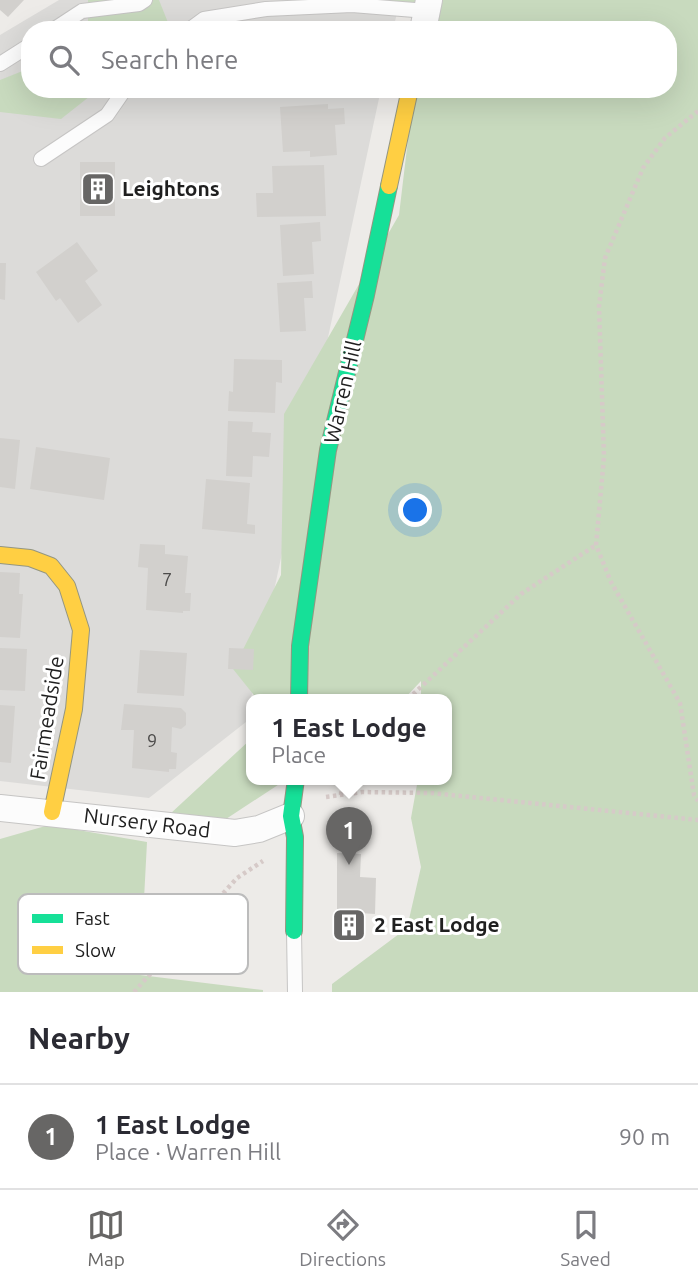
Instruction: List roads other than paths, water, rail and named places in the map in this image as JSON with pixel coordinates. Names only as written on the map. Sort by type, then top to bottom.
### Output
[{"type":"street","name":"Warren Hill","points":[[299,694],[300,646],[328,450],[366,295],[408,98]]},
{"type":"street","name":"Fairmeadside","points":[[0,555],[30,558],[51,566],[67,586],[81,630],[74,709],[52,812]]},
{"type":"street","points":[[294,931],[293,818],[296,785]]},
{"type":"street","name":"Nursery Road","points":[[0,808],[235,834],[293,818]]},
{"type":"lane","points":[[67,21],[82,11],[139,4],[145,0]]},
{"type":"lane","points":[[201,21],[266,9],[352,5],[426,14]]},
{"type":"lane","points":[[0,64],[21,51]]},
{"type":"lane","points":[[41,159],[107,115],[119,98]]},
{"type":"lane","points":[[294,931],[295,992]]},
{"type":"place","name":"Leightons","points":[[98,189]]},
{"type":"place","name":"1 East Lodge","points":[[349,865]]},
{"type":"place","name":"2 East Lodge","points":[[349,925]]}]
